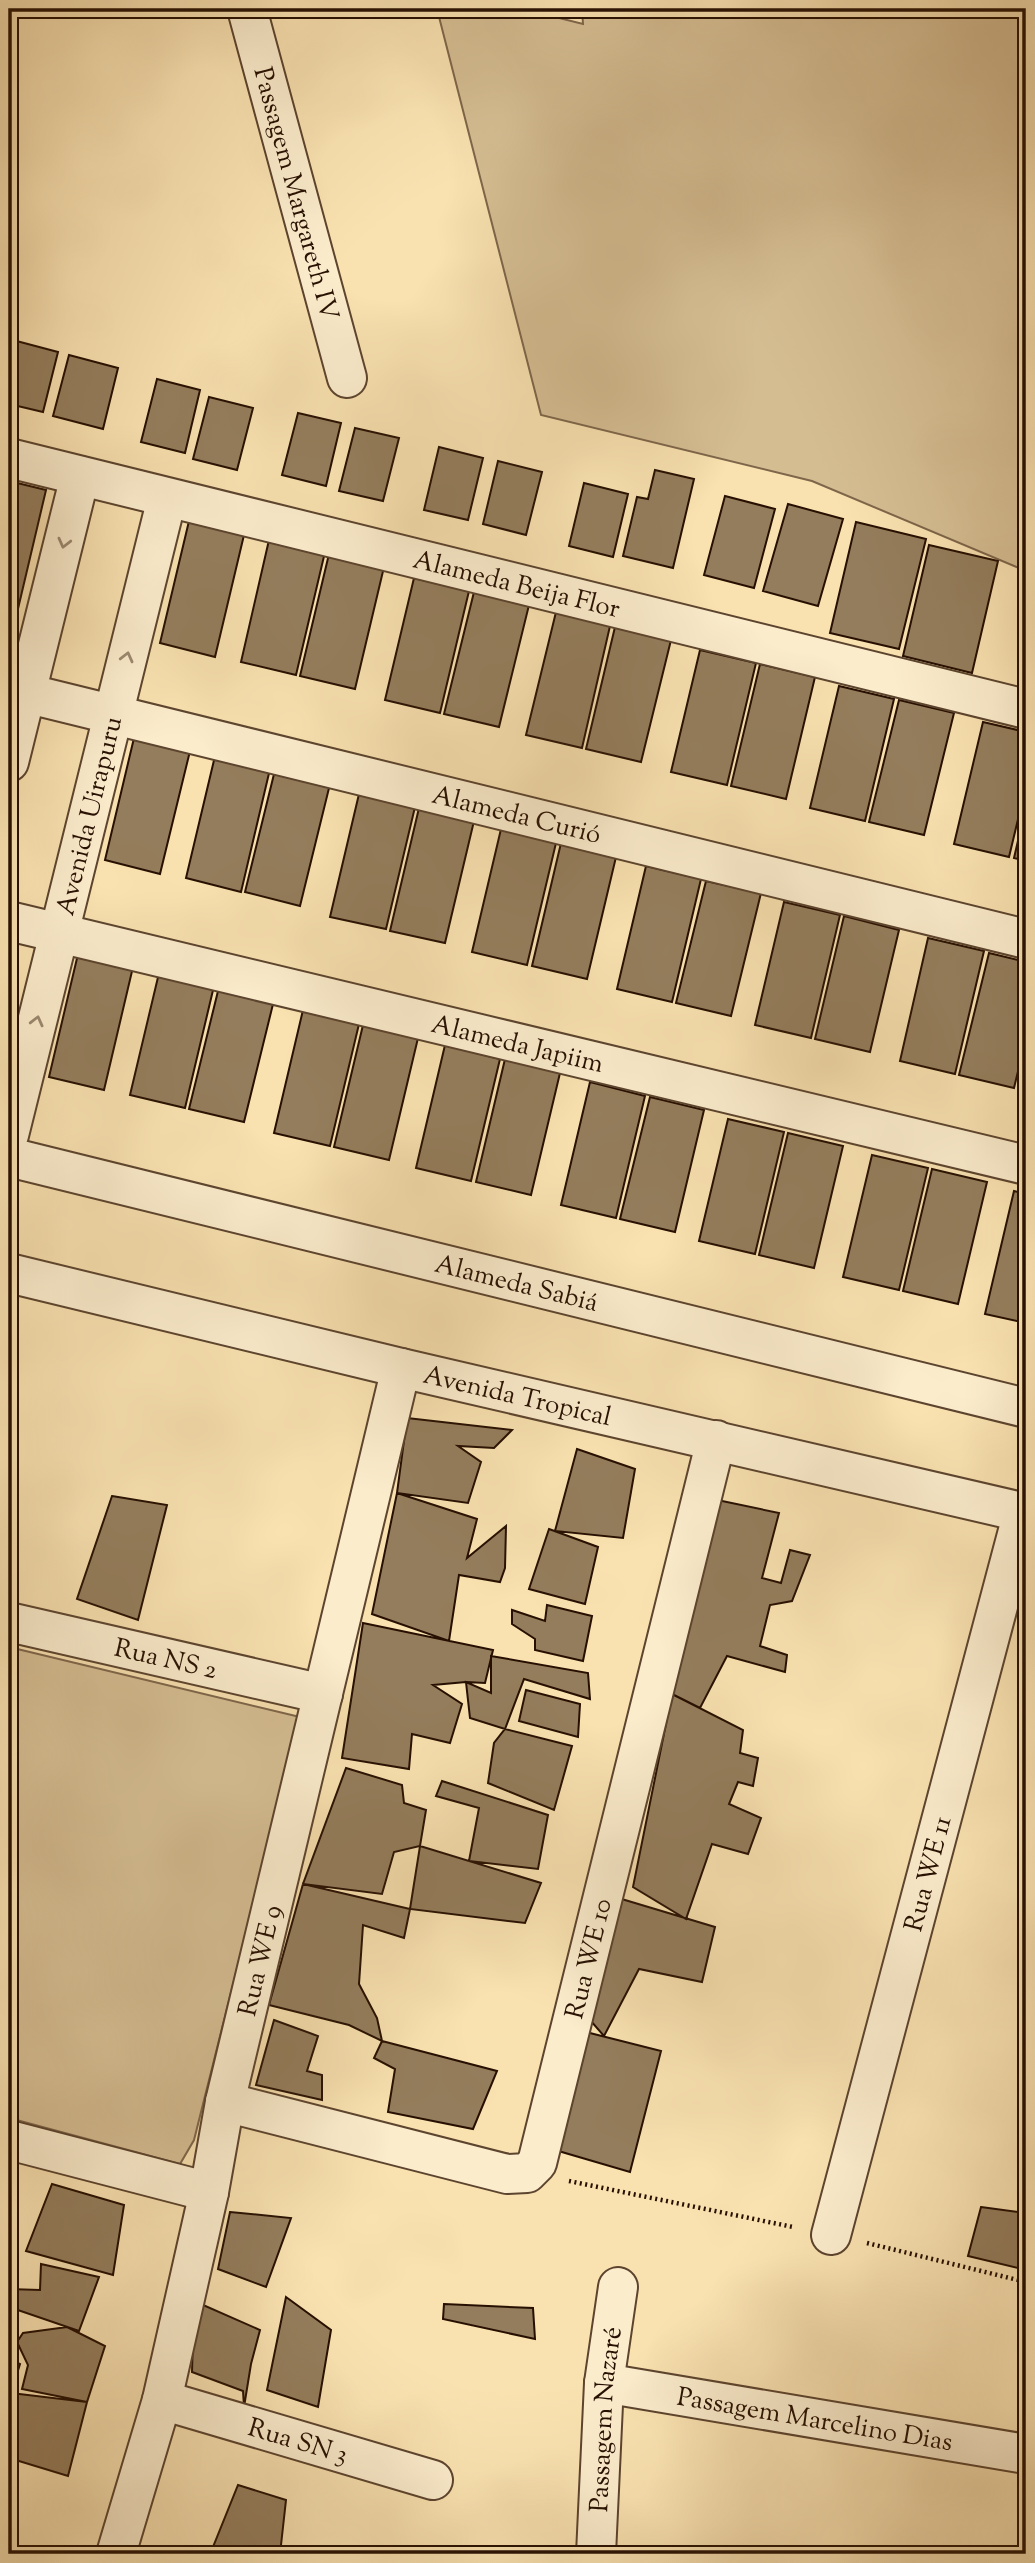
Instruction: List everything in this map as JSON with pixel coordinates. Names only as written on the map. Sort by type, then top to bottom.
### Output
[{"type":"street","name":"Passagem Margareth IV","points":[[247,9],[347,378]]},
{"type":"street","name":"Alameda Beija Flor","points":[[9,458],[1026,709]]},
{"type":"street","points":[[9,762],[17,691],[80,477]]},
{"type":"street","name":"Avenida Uirapuru","points":[[9,1135],[14,1085],[59,933],[167,498]]},
{"type":"street","name":"Alameda Curió","points":[[17,691],[1026,939]]},
{"type":"street","name":"Alameda Japiim","points":[[9,921],[1026,1165]]},
{"type":"street","name":"Alameda Sabiá","points":[[9,1157],[1026,1408]]},
{"type":"street","name":"Avenida Tropical","points":[[9,1273],[401,1368],[1025,1513]]},
{"type":"street","name":"Rua WE 9","points":[[116,2554],[162,2400],[209,2192],[225,2102],[401,1368]]},
{"type":"street","name":"Rua WE 10","points":[[527,2173],[539,2159],[716,1440]]},
{"type":"street","name":"Rua WE 11","points":[[831,2235],[1025,1513]]},
{"type":"street","name":"Rua NS 2","points":[[9,1622],[323,1694]]},
{"type":"street","points":[[225,2102],[508,2174],[527,2173]]},
{"type":"street","points":[[9,2140],[209,2192]]},
{"type":"street","name":"Passagem Nazaré","points":[[596,2554],[604,2383],[618,2287]]},
{"type":"street","name":"Passagem Marcelino Dias","points":[[604,2383],[1026,2454]]},
{"type":"street","name":"Rua SN 3","points":[[162,2400],[433,2480]]},
{"type":"path","points":[[527,2173],[831,2235],[1026,2282]]},
{"type":"shaded area","points":[[437,9],[523,9],[583,24],[582,9],[1026,9],[1026,571],[812,481],[541,415]]},
{"type":"shaded area","points":[[9,1647],[300,1717],[194,2140],[180,2164],[9,2118]]},
{"type":"building","points":[[9,339],[58,352],[43,412],[9,404]]},
{"type":"building","points":[[69,355],[118,368],[103,429],[53,416]]},
{"type":"building","points":[[157,379],[200,390],[185,453],[141,442]]},
{"type":"building","points":[[209,397],[253,408],[237,470],[193,459]]},
{"type":"building","points":[[298,413],[341,423],[326,486],[282,475]]},
{"type":"building","points":[[355,428],[399,438],[383,501],[339,491]]},
{"type":"building","points":[[439,447],[483,458],[468,520],[424,510]]},
{"type":"building","points":[[498,461],[542,472],[526,535],[483,524]]},
{"type":"building","points":[[655,470],[694,479],[673,568],[623,556],[637,497],[648,499]]},
{"type":"building","points":[[9,481],[46,490],[17,613],[9,611]]},
{"type":"building","points":[[584,483],[628,494],[613,557],[569,546]]},
{"type":"building","points":[[725,496],[775,509],[754,588],[704,575]]},
{"type":"building","points":[[788,504],[843,519],[818,606],[763,591]]},
{"type":"building","points":[[189,521],[244,535],[215,657],[160,643]]},
{"type":"building","points":[[856,522],[926,539],[899,649],[830,633]]},
{"type":"building","points":[[269,540],[325,552],[296,675],[241,662]]},
{"type":"building","points":[[929,545],[998,561],[972,673],[903,656]]},
{"type":"building","points":[[329,554],[384,567],[355,689],[300,676]]},
{"type":"building","points":[[414,578],[469,591],[440,713],[385,700]]},
{"type":"building","points":[[474,592],[529,605],[499,727],[444,714]]},
{"type":"building","points":[[556,612],[610,626],[582,748],[526,735]]},
{"type":"building","points":[[615,627],[671,640],[641,762],[586,749]]},
{"type":"building","points":[[700,650],[756,663],[727,785],[671,772]]},
{"type":"building","points":[[760,664],[815,677],[786,799],[731,786]]},
{"type":"building","points":[[839,686],[894,699],[865,821],[810,808]]},
{"type":"building","points":[[899,700],[954,713],[924,835],[869,822]]},
{"type":"building","points":[[983,722],[1026,732],[1026,786],[1009,857],[954,844]]},
{"type":"building","points":[[134,738],[190,751],[160,874],[105,860]]},
{"type":"building","points":[[215,756],[270,769],[241,892],[186,878]]},
{"type":"building","points":[[275,770],[330,784],[300,906],[245,892]]},
{"type":"building","points":[[359,794],[415,807],[386,929],[330,917]]},
{"type":"building","points":[[1026,806],[1026,861],[1014,858]]},
{"type":"building","points":[[419,808],[474,821],[445,943],[390,931]]},
{"type":"building","points":[[501,829],[556,843],[527,965],[472,952]]},
{"type":"building","points":[[561,843],[616,857],[587,979],[532,966]]},
{"type":"building","points":[[646,866],[701,879],[672,1002],[617,989]]},
{"type":"building","points":[[706,881],[761,893],[731,1016],[676,1003]]},
{"type":"building","points":[[784,902],[840,915],[811,1038],[755,1025]]},
{"type":"building","points":[[844,916],[899,930],[870,1052],[815,1039]]},
{"type":"building","points":[[928,938],[984,951],[955,1074],[900,1061]]},
{"type":"building","points":[[989,953],[1026,962],[1026,1038],[1014,1088],[959,1075]]},
{"type":"building","points":[[78,954],[133,967],[104,1090],[49,1077]]},
{"type":"building","points":[[159,973],[214,986],[185,1108],[130,1095]]},
{"type":"building","points":[[219,987],[274,1000],[244,1122],[189,1109]]},
{"type":"building","points":[[303,1010],[359,1024],[330,1146],[274,1133]]},
{"type":"building","points":[[363,1025],[418,1038],[389,1160],[334,1147]]},
{"type":"building","points":[[445,1045],[500,1059],[471,1181],[416,1168]]},
{"type":"building","points":[[505,1059],[560,1073],[531,1195],[476,1182]]},
{"type":"building","points":[[590,1082],[645,1096],[616,1218],[561,1205]]},
{"type":"building","points":[[650,1097],[704,1110],[675,1232],[620,1219]]},
{"type":"building","points":[[728,1119],[784,1132],[755,1254],[699,1241]]},
{"type":"building","points":[[788,1133],[843,1146],[814,1268],[759,1255]]},
{"type":"building","points":[[872,1155],[928,1168],[899,1290],[843,1277]]},
{"type":"building","points":[[932,1169],[987,1182],[958,1304],[903,1291]]},
{"type":"building","points":[[1014,1191],[1026,1194],[1026,1323],[985,1314]]},
{"type":"building","points":[[407,1418],[512,1430],[494,1448],[458,1446],[481,1462],[468,1503],[397,1493]]},
{"type":"building","points":[[577,1449],[635,1469],[623,1538],[555,1531]]},
{"type":"building","points":[[397,1493],[477,1519],[467,1558],[506,1526],[505,1568],[500,1582],[459,1575],[449,1641],[372,1614]]},
{"type":"building","points":[[112,1496],[167,1505],[138,1620],[77,1599]]},
{"type":"building","points":[[703,1497],[779,1513],[762,1578],[781,1583],[790,1550],[810,1555],[792,1601],[770,1605],[760,1646],[787,1655],[785,1672],[727,1656],[700,1708],[672,1694]]},
{"type":"building","points":[[549,1529],[598,1547],[585,1604],[529,1589]]},
{"type":"building","points":[[547,1605],[592,1616],[583,1661],[535,1650],[535,1639],[512,1624],[512,1610],[545,1621]]},
{"type":"building","points":[[363,1623],[493,1650],[485,1683],[433,1685],[462,1704],[450,1743],[412,1734],[409,1769],[342,1758]]},
{"type":"building","points":[[491,1656],[588,1673],[590,1699],[524,1679],[505,1729],[470,1718],[466,1682],[491,1693]]},
{"type":"building","points":[[526,1690],[580,1704],[578,1737],[519,1721]]},
{"type":"building","points":[[672,1694],[743,1730],[740,1753],[758,1758],[753,1786],[738,1782],[729,1804],[761,1818],[748,1854],[712,1844],[686,1919],[633,1887]]},
{"type":"building","points":[[505,1729],[572,1746],[554,1810],[488,1783],[494,1743]]},
{"type":"building","points":[[346,1768],[402,1785],[404,1803],[426,1810],[420,1846],[394,1852],[382,1894],[303,1884]]},
{"type":"building","points":[[442,1781],[548,1815],[538,1869],[469,1861],[479,1808],[436,1796]]},
{"type":"building","points":[[420,1846],[541,1883],[525,1923],[410,1909]]},
{"type":"building","points":[[303,1884],[410,1909],[404,1938],[363,1925],[359,1984],[377,2018],[382,2041],[349,2025],[269,2005]]},
{"type":"building","points":[[605,1894],[715,1927],[702,1982],[639,1969],[604,2036],[590,2020]]},
{"type":"building","points":[[274,2020],[318,2036],[307,2071],[322,2075],[322,2100],[256,2085]]},
{"type":"building","points":[[586,2032],[661,2051],[630,2172],[555,2150]]},
{"type":"building","points":[[382,2041],[497,2071],[473,2129],[388,2112],[395,2069],[374,2058]]},
{"type":"building","points":[[9,2182],[16,2184],[9,2216]]},
{"type":"building","points":[[52,2184],[124,2205],[113,2275],[26,2251]]},
{"type":"building","points":[[981,2207],[1026,2213],[1026,2270],[968,2256]]},
{"type":"building","points":[[230,2212],[291,2218],[266,2287],[218,2269]]},
{"type":"building","points":[[41,2264],[99,2277],[79,2331],[9,2307],[9,2289],[40,2290]]},
{"type":"building","points":[[286,2297],[331,2330],[318,2407],[267,2390]]},
{"type":"building","points":[[194,2301],[260,2330],[244,2407],[243,2391],[192,2372]]},
{"type":"building","points":[[444,2304],[533,2308],[535,2339],[443,2319]]},
{"type":"building","points":[[67,2327],[105,2346],[87,2402],[22,2389],[28,2365],[17,2342],[23,2333]]},
{"type":"building","points":[[9,2359],[20,2364],[11,2393],[9,2392]]},
{"type":"building","points":[[11,2393],[87,2402],[68,2476],[9,2458]]},
{"type":"building","points":[[238,2485],[286,2500],[280,2554],[217,2554],[213,2547]]}]
